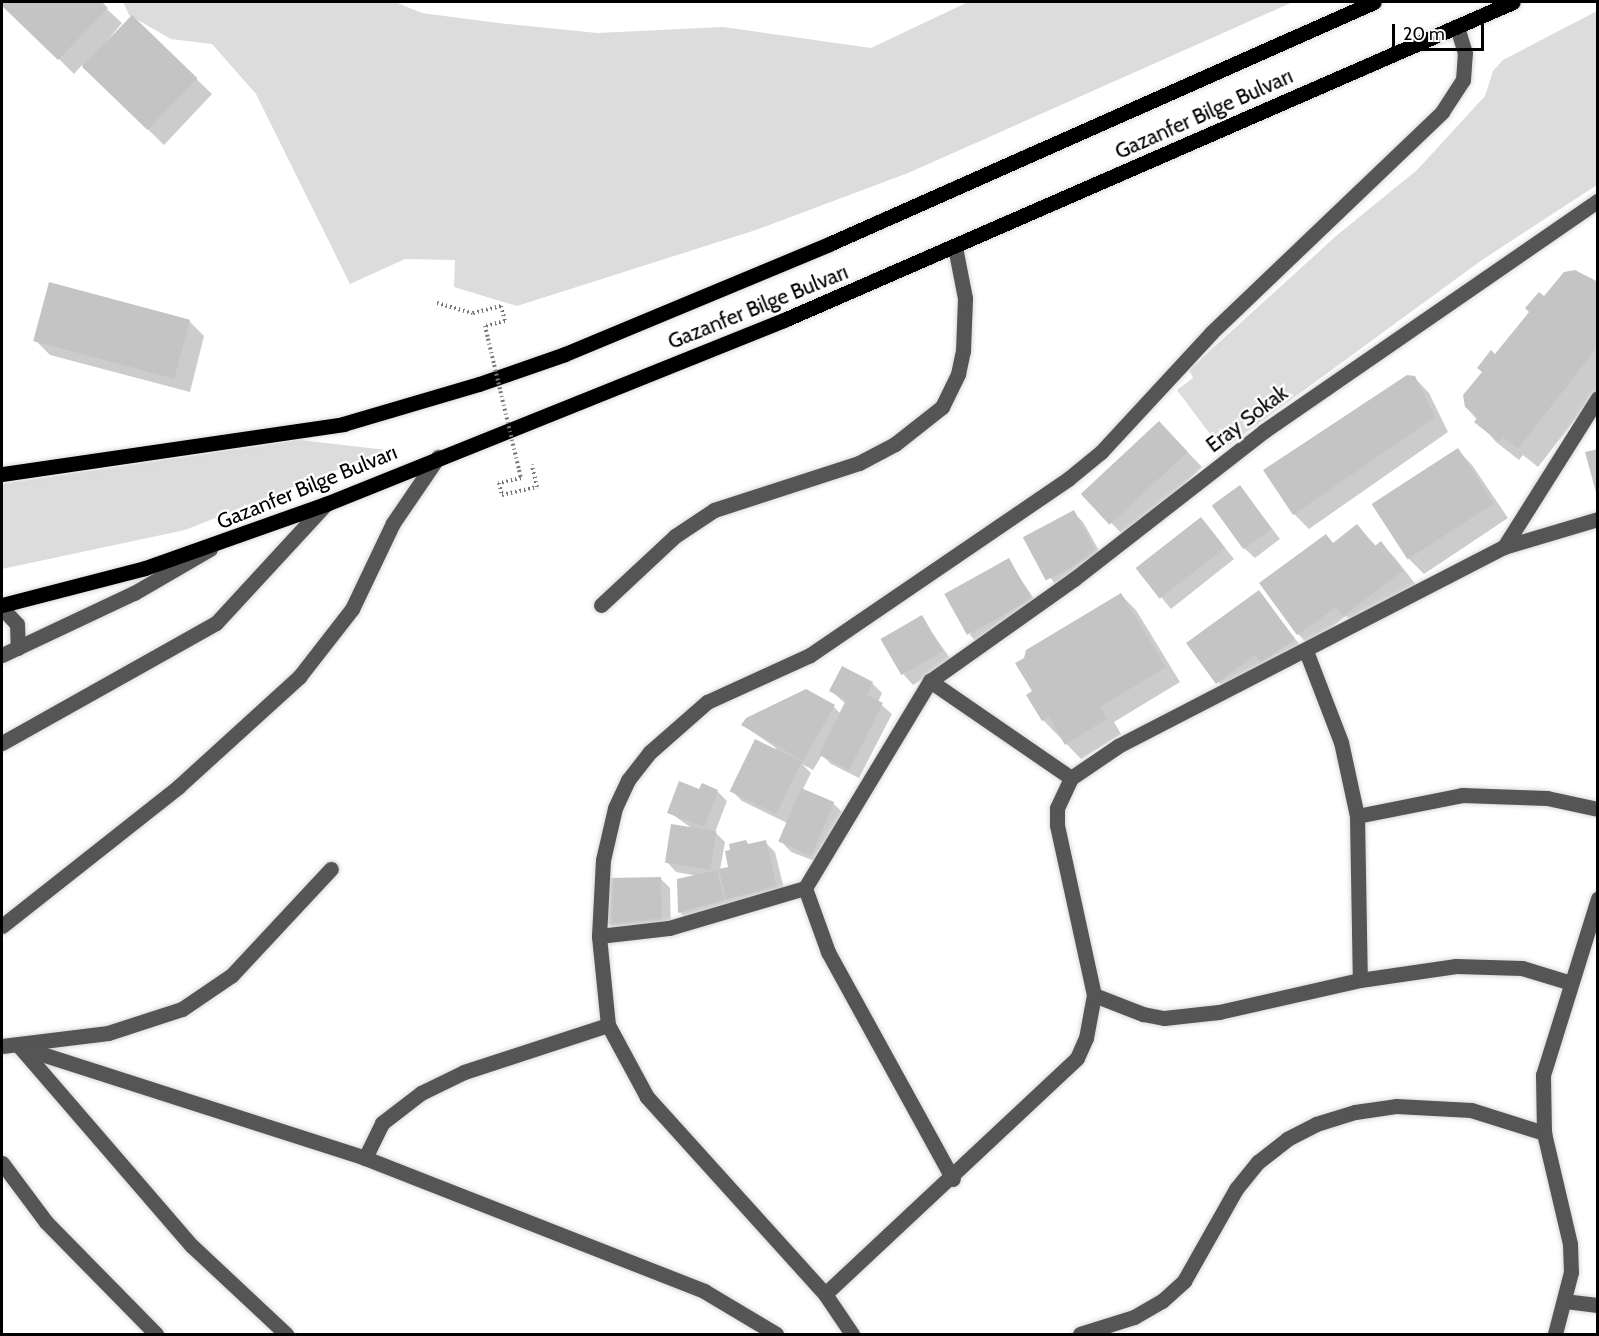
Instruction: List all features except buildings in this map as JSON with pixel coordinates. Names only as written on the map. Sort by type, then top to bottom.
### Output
[{"type":"main road","name":"Gazanfer Bilge Bulvarı","points":[[2,474],[332,426],[378,416],[479,384],[565,354],[818,249],[1374,2]]},
{"type":"main road","name":"Gazanfer Bilge Bulvarı","points":[[2,606],[145,568],[216,545],[326,504],[438,457],[696,356],[955,248],[1513,2]]},
{"type":"street","points":[[852,1335],[825,1294],[647,1097],[608,1025],[599,936],[607,836],[628,780],[650,752],[707,702],[810,655],[1068,479],[1101,452],[1212,332],[1442,112],[1463,80],[1465,53],[1456,26]]},
{"type":"street","name":"Eray Sokak","points":[[930,681],[1074,579],[1264,431],[1598,201]]},
{"type":"street","points":[[601,605],[675,536],[714,510],[859,463],[895,444],[942,406],[958,374],[963,351],[965,298],[955,248]]},
{"type":"street","points":[[1504,547],[1598,398]]},
{"type":"street","points":[[2,926],[178,788],[299,677],[352,609],[393,523],[438,457]]},
{"type":"street","points":[[2,743],[216,623],[326,504]]},
{"type":"street","points":[[825,1294],[952,1179],[1077,1058],[1086,1038],[1094,995],[1057,825],[1057,808],[1071,778],[1118,746],[1504,547],[1598,519]]},
{"type":"street","points":[[2,655],[123,599],[216,545]]},
{"type":"street","points":[[2,606],[17,624],[18,648]]},
{"type":"street","points":[[1306,651],[1341,742],[1357,816],[1360,980]]},
{"type":"street","points":[[599,936],[669,928],[805,888],[930,681],[1071,778]]},
{"type":"street","points":[[1357,816],[1423,800],[1472,795],[1547,798],[1598,809]]},
{"type":"street","points":[[2,1046],[20,1047],[108,1033],[182,1008],[232,975],[331,869]]},
{"type":"street","points":[[805,888],[828,952],[952,1179]]},
{"type":"street","points":[[1555,1335],[1571,1272],[1570,1244],[1544,1133],[1543,1075],[1598,897]]},
{"type":"street","points":[[1094,995],[1143,1014],[1186,1017],[1360,980],[1493,964],[1571,983]]},
{"type":"street","points":[[365,1158],[382,1123],[421,1093],[464,1072],[608,1025]]},
{"type":"street","points":[[20,1047],[365,1158],[704,1291],[776,1335]]},
{"type":"street","points":[[20,1047],[192,1246],[286,1335]]},
{"type":"street","points":[[1080,1335],[1134,1317],[1162,1301],[1184,1281],[1236,1189],[1258,1162],[1287,1139],[1316,1125],[1396,1106],[1443,1106],[1471,1110],[1544,1133]]},
{"type":"street","points":[[2,1163],[46,1222],[156,1335]]},
{"type":"street","points":[[1565,1301],[1598,1305]]},
{"type":"path","points":[[437,303],[473,313],[501,306],[505,321],[485,326],[521,478],[499,483],[502,495],[537,487],[532,465]]},
{"type":"shaded area","points":[[123,2],[395,2],[422,13],[597,33],[723,27],[871,48],[968,2],[1293,2],[908,173],[759,229],[517,306],[454,287],[455,260],[405,259],[350,284],[256,94],[212,44],[171,39],[129,15]]},
{"type":"shaded area","points":[[1597,11],[1597,185],[1482,260],[1222,450],[1177,390],[1193,378],[1189,370],[1336,236],[1417,170],[1485,96],[1493,71],[1503,60]]},
{"type":"shaded area","points":[[300,440],[387,450],[185,530],[2,569],[2,484]]}]
